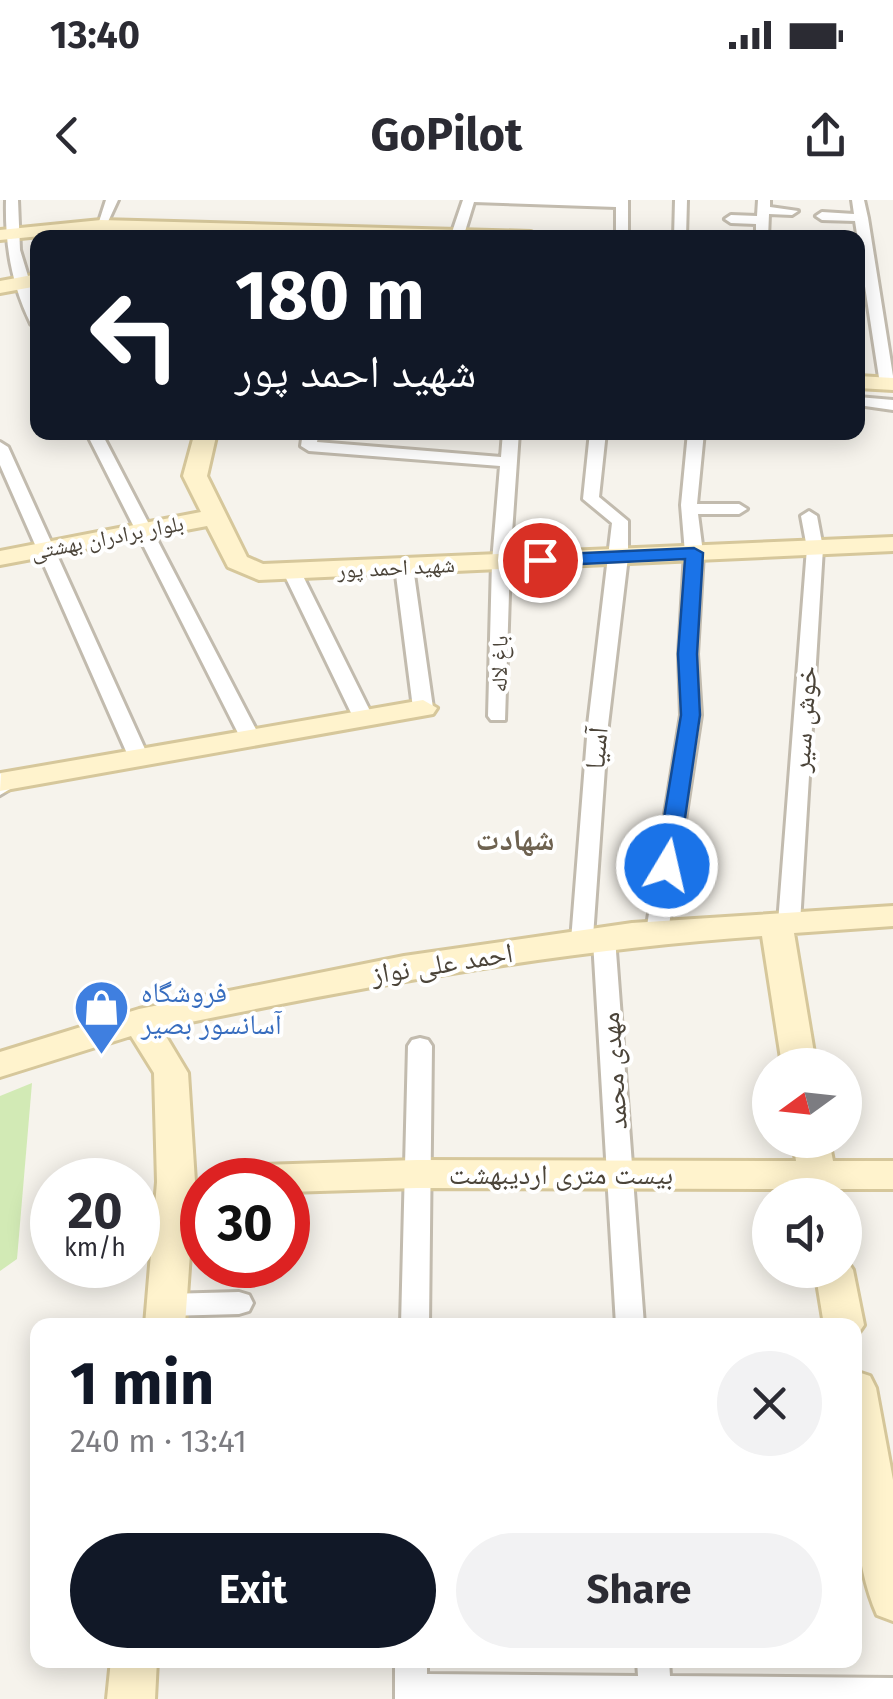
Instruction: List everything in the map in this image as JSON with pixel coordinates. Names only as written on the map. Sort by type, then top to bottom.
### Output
[{"type":"street","points":[[12,200],[6,234],[18,284],[30,308]]},
{"type":"street","points":[[100,230],[112,200]]},
{"type":"street","points":[[458,230],[469,200]]},
{"type":"street","points":[[479,200],[622,201],[622,230]]},
{"type":"street","points":[[680,200],[680,230]]},
{"type":"street","points":[[822,209],[860,207],[869,247],[865,282],[876,306],[891,391]]},
{"type":"street","points":[[730,219],[764,210],[792,210]]},
{"type":"street","points":[[865,309],[893,302]]},
{"type":"street","points":[[865,384],[891,391]]},
{"type":"street","points":[[865,399],[891,391]]},
{"type":"street","points":[[97,440],[252,738]]},
{"type":"street","points":[[204,440],[196,476],[214,517]]},
{"type":"street","points":[[317,440],[508,462]]},
{"type":"street","points":[[408,453],[410,440]]},
{"type":"street","name":"باغ لاله","points":[[498,716],[501,562],[510,440]]},
{"type":"street","name":"آسیا","points":[[593,939],[598,725],[620,521],[591,499],[597,440]]},
{"type":"street","points":[[657,932],[690,715],[688,654],[694,553],[690,508],[695,440]]},
{"type":"street","points":[[0,447],[139,758]]},
{"type":"street","points":[[690,508],[740,509]]},
{"type":"street","name":"خوش سیر","points":[[782,924],[816,548],[809,516]]},
{"type":"street","name":"بلوار برادران بهشتی","points":[[0,558],[214,517]]},
{"type":"street","name":"شهید احمد پور","points":[[214,517],[237,562],[260,572],[893,544]]},
{"type":"street","points":[[0,783],[424,708],[404,567]]},
{"type":"street","points":[[292,572],[364,719]]},
{"type":"street","name":"احمد علی نواز","points":[[0,1064],[139,1021],[404,967],[657,932],[893,916]]},
{"type":"street","points":[[782,924],[797,1048]]},
{"type":"street","name":"مهدی محمد","points":[[593,939],[620,1174],[630,1318]]},
{"type":"street","points":[[139,1021],[170,1072],[183,1158]]},
{"type":"street","points":[[415,1318],[420,1046]]},
{"type":"street","name":"بیست متری اردیبهشت","points":[[310,1177],[816,1169],[893,1175]]},
{"type":"street","points":[[180,1267],[165,1315],[238,1302]]},
{"type":"street","points":[[837,1288],[843,1318]]},
{"type":"street","points":[[862,1427],[893,1600]]},
{"type":"street","points":[[131,1699],[133,1668]]},
{"type":"street","points":[[411,1683],[655,1683],[893,1694]]},
{"type":"green space","points":[[32,1083],[17,1259],[0,1271],[0,1096]]},
{"type":"place","name":"فروشگاه آسانسور بصیر","points":[[102,1057]]},
{"type":"district","name":"شهادت","points":[[515,840]]},
{"type":"route","points":[[540,560],[694,553],[688,654],[690,715],[667,866]]}]
